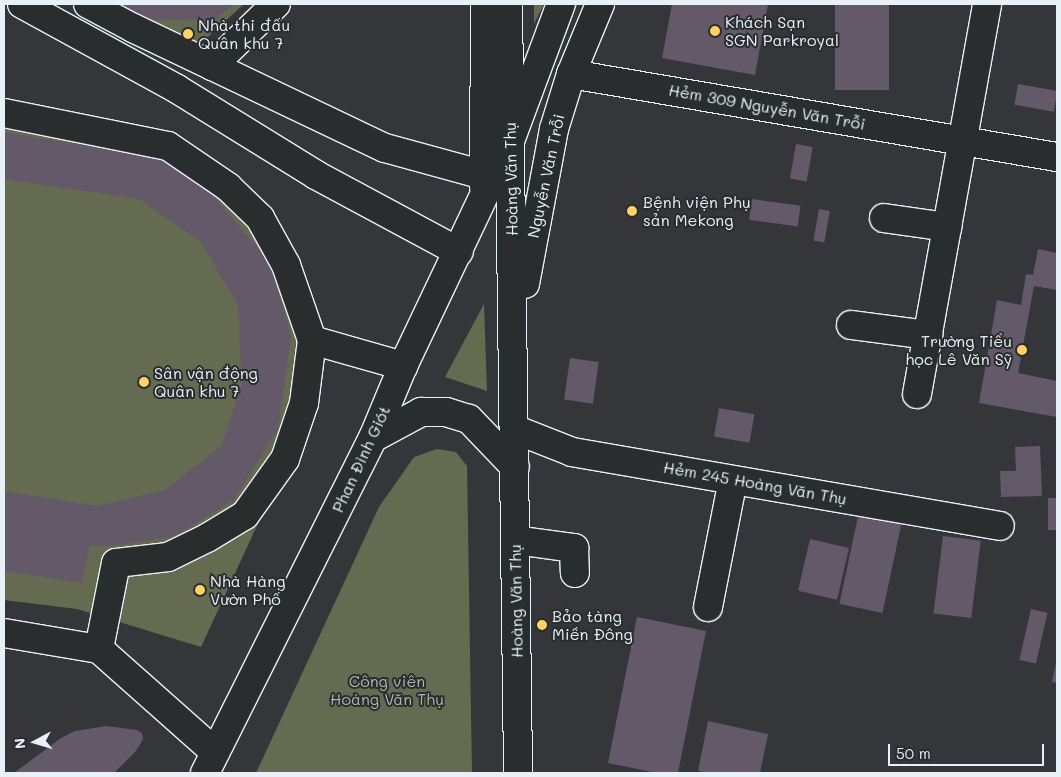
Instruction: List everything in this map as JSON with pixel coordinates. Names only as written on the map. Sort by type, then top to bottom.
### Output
[{"type":"main road","points":[[22,4],[177,90],[316,175],[459,252]]},
{"type":"main road","points":[[88,4],[212,66],[384,148],[484,185]]},
{"type":"main road","points":[[212,66],[276,4]]},
{"type":"main road","name":"Hoàng Văn Thụ","points":[[484,4],[484,185]]},
{"type":"main road","name":"Hoàng Văn Thụ","points":[[508,4],[518,773]]},
{"type":"main road","points":[[510,141],[561,4]]},
{"type":"main road","name":"Nguyễn Văn Trỗi","points":[[513,355],[554,129],[571,74],[600,4]]},
{"type":"main road","points":[[917,394],[988,4]]},
{"type":"main road","name":"Hẻm 309 Nguyễn Văn Trỗi","points":[[571,74],[1057,157]]},
{"type":"main road","points":[[4,113],[168,146],[228,186],[260,218],[286,265],[312,340],[304,404],[284,459],[279,467],[245,515],[207,538],[168,557],[116,563],[98,649]]},
{"type":"main road","name":"Phan Đình Giót","points":[[210,763],[373,438],[403,366],[459,252],[484,185],[510,141]]},
{"type":"main road","points":[[884,218],[947,227]]},
{"type":"main road","points":[[852,325],[928,335]]},
{"type":"main road","points":[[312,340],[403,366]]},
{"type":"main road","points":[[373,438],[421,412],[446,412],[469,419],[515,467]]},
{"type":"main road","name":"Hẻm 245 Hoàng Văn Thụ","points":[[514,429],[572,452],[1000,526]]},
{"type":"main road","points":[[708,607],[733,480]]},
{"type":"main road","points":[[515,540],[574,548],[575,573]]},
{"type":"main road","points":[[4,633],[98,649],[210,763]]},
{"type":"green space","name":"Nhà thi đấu Quân khu 7","points":[[101,4],[244,4],[197,47]]},
{"type":"green space","points":[[534,4],[544,4],[534,24]]},
{"type":"green space","name":"Sân vận động Quân khu 7","points":[[4,114],[89,130],[228,187],[312,340],[273,491],[201,647],[77,609],[4,600]]},
{"type":"green space","points":[[484,304],[487,391],[445,377]]},
{"type":"green space","name":"Công viên Hoàng Văn Thụ","points":[[437,449],[456,452],[467,466],[472,773],[256,773],[379,507],[414,457]]},
{"type":"building","points":[[108,4],[234,4],[216,19],[132,21]]},
{"type":"building","name":"Khách Sạn SGN Parkroyal","points":[[672,4],[768,4],[755,75],[662,58]]},
{"type":"building","points":[[835,4],[889,4],[889,90],[835,90]]},
{"type":"building","points":[[1018,84],[1057,91],[1054,112],[1014,105]]},
{"type":"building","points":[[4,132],[171,160],[219,202],[269,261],[291,336],[278,429],[234,500],[173,537],[111,546],[90,546],[82,583],[4,571],[4,491],[97,506],[165,490],[222,445],[242,383],[238,305],[200,241],[139,199],[4,179]]},
{"type":"building","points":[[796,144],[813,147],[807,181],[790,178]]},
{"type":"building","points":[[752,199],[801,206],[798,227],[749,220]]},
{"type":"building","points":[[819,209],[830,211],[824,242],[813,241]]},
{"type":"building","name":"Trường Tiểu học Lê Văn Sỹ","points":[[1038,249],[1057,253],[1057,290],[1034,286],[1018,373],[1057,381],[1057,417],[979,403],[997,300],[1021,305],[1026,274],[1033,275]]},
{"type":"building","points":[[570,358],[599,362],[593,404],[564,400]]},
{"type":"building","points":[[719,408],[754,414],[749,443],[714,437]]},
{"type":"building","points":[[1040,446],[1042,496],[1001,497],[1000,471],[1016,471],[1015,447]]},
{"type":"building","points":[[1048,498],[1057,498],[1057,530],[1048,530]]},
{"type":"building","points":[[860,507],[903,516],[882,613],[839,604]]},
{"type":"building","points":[[943,536],[981,541],[971,618],[933,613]]},
{"type":"building","points":[[810,539],[849,548],[837,600],[798,591]]},
{"type":"building","points":[[1031,609],[1048,613],[1036,663],[1019,660]]},
{"type":"building","points":[[637,617],[706,631],[678,773],[657,773],[608,763]]},
{"type":"building","points":[[1057,658],[1057,683],[1052,682]]},
{"type":"building","points":[[708,721],[768,734],[760,773],[710,773],[698,771]]},
{"type":"building","points":[[107,726],[137,730],[142,733],[143,739],[136,751],[114,773],[14,773],[61,738],[75,731]]},
{"type":"place","name":"Khách Sạn SGN Parkroyal","points":[[715,31]]},
{"type":"place","name":"Nhà thi đấu Quân khu 7","points":[[188,34]]},
{"type":"place","name":"Bệnh viện Phụ sản Mekong","points":[[632,211]]},
{"type":"place","name":"Trường Tiểu học Lê Văn Sỹ","points":[[1022,350]]},
{"type":"place","name":"Sân vận động Quân khu 7","points":[[144,382]]},
{"type":"place","name":"Nhà Hàng Vườn Phố","points":[[200,590]]},
{"type":"place","name":"Bảo tàng Miền Đông","points":[[542,625]]}]
